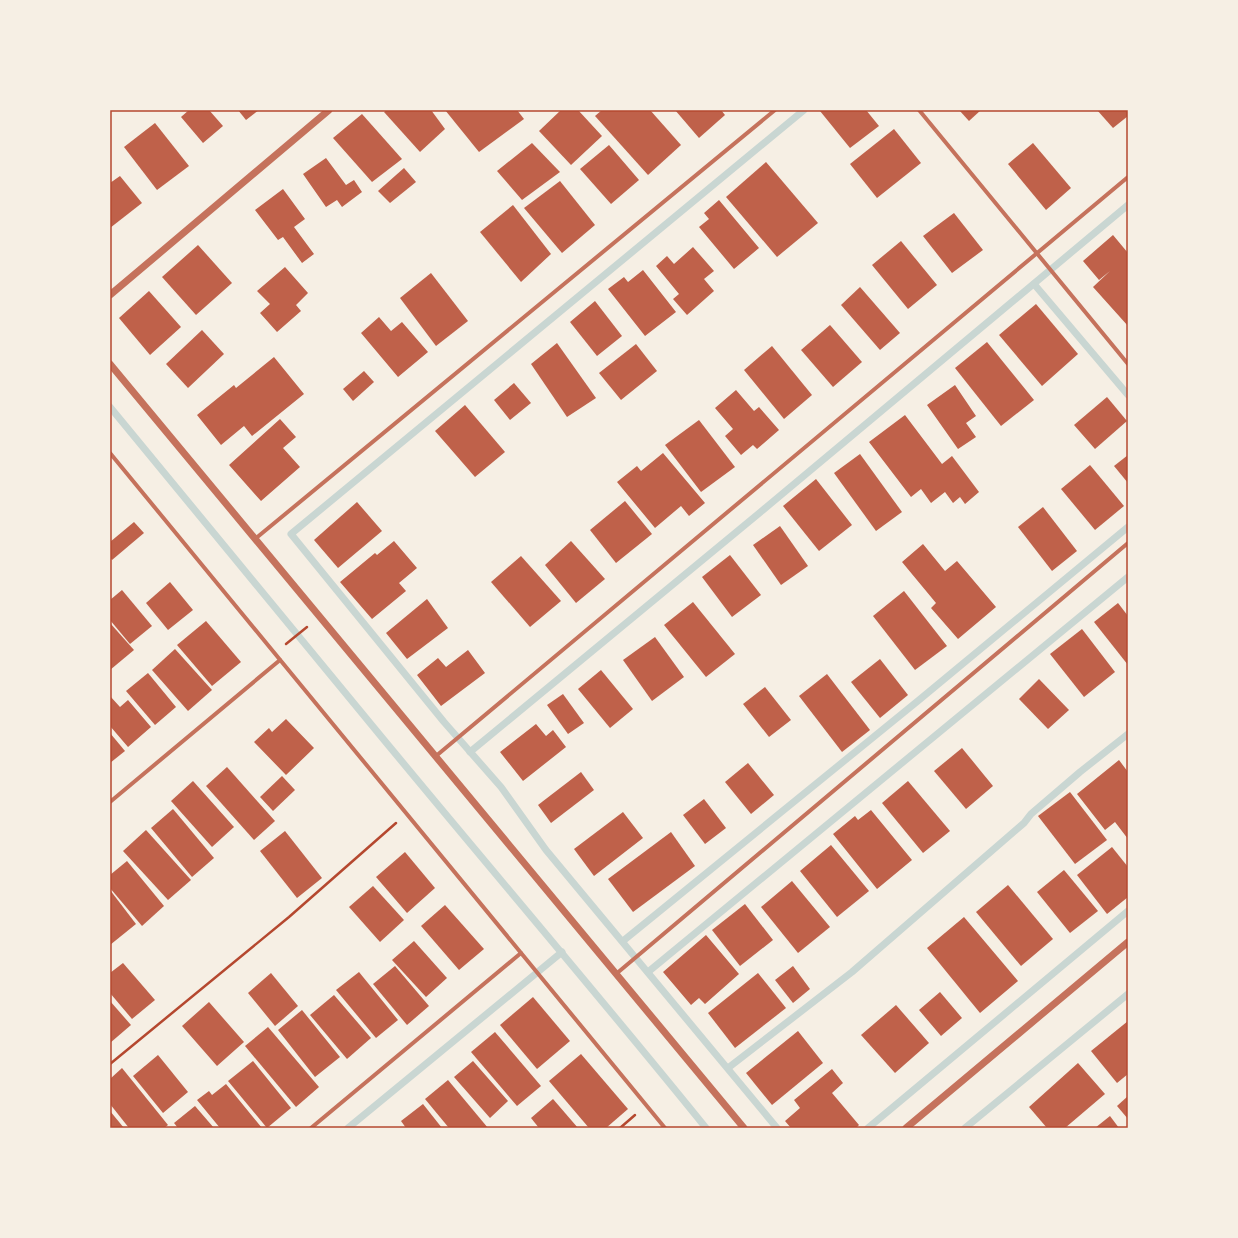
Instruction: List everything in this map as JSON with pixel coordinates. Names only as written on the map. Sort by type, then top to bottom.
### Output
[{"type":"street","points":[[110,295],[329,110]]},
{"type":"street","points":[[255,539],[775,110]]},
{"type":"street","points":[[919,110],[1128,364]]},
{"type":"street","points":[[436,756],[1128,177]]},
{"type":"street","points":[[110,364],[744,1128]]},
{"type":"street","points":[[110,453],[665,1128]]},
{"type":"street","points":[[616,974],[1128,543]]},
{"type":"street","points":[[110,802],[280,660]]},
{"type":"street","points":[[906,1128],[1128,942]]},
{"type":"street","points":[[311,1128],[521,953]]},
{"type":"path","points":[[274,653],[320,616]]},
{"type":"path","points":[[110,1064],[289,917],[407,814]]},
{"type":"path","points":[[620,1128],[647,1105]]},
{"type":"building","points":[[189,110],[209,110],[223,126],[203,143],[181,117]]},
{"type":"building","points":[[238,110],[259,110],[246,120]]},
{"type":"building","points":[[387,110],[431,110],[445,129],[420,152],[384,112]]},
{"type":"building","points":[[445,110],[517,110],[524,119],[479,152]]},
{"type":"building","points":[[561,110],[578,110],[602,136],[571,165],[539,131]]},
{"type":"building","points":[[602,110],[650,110],[681,145],[648,175],[595,116]]},
{"type":"building","points":[[675,110],[721,110],[725,115],[699,138]]},
{"type":"building","points":[[866,110],[879,126],[850,148],[820,111]]},
{"type":"building","points":[[959,110],[981,110],[969,121]]},
{"type":"building","points":[[1097,110],[1128,110],[1128,116],[1113,128]]},
{"type":"building","points":[[362,114],[402,159],[372,182],[333,138]]},
{"type":"building","points":[[155,123],[189,166],[157,190],[124,147]]},
{"type":"building","points":[[894,129],[921,163],[877,198],[850,164]]},
{"type":"building","points":[[532,143],[560,172],[522,200],[497,171]]},
{"type":"building","points":[[1033,143],[1071,188],[1046,210],[1008,164]]},
{"type":"building","points":[[609,145],[639,180],[611,204],[580,169]]},
{"type":"building","points":[[326,158],[346,185],[354,180],[362,192],[342,207],[337,200],[326,207],[303,174]]},
{"type":"building","points":[[766,162],[818,223],[777,257],[726,197]]},
{"type":"building","points":[[404,168],[416,182],[390,203],[378,191]]},
{"type":"building","points":[[120,176],[142,203],[110,228],[110,183]]},
{"type":"building","points":[[560,181],[595,225],[562,253],[524,208]]},
{"type":"building","points":[[283,189],[305,219],[294,227],[314,254],[302,263],[283,237],[278,240],[255,210]]},
{"type":"building","points":[[719,200],[759,248],[734,269],[699,227],[709,219],[704,213]]},
{"type":"building","points":[[513,205],[551,254],[521,282],[480,232]]},
{"type":"building","points":[[954,213],[983,250],[952,273],[923,236]]},
{"type":"building","points":[[1113,235],[1128,253],[1128,326],[1093,287],[1110,271],[1099,280],[1083,261]]},
{"type":"building","points":[[901,241],[937,285],[908,309],[872,265]]},
{"type":"building","points":[[198,245],[232,283],[196,315],[162,277]]},
{"type":"building","points":[[693,247],[714,271],[704,279],[714,291],[687,315],[673,299],[679,294],[656,266],[667,256],[674,264]]},
{"type":"building","points":[[285,267],[308,293],[296,305],[301,311],[277,332],[260,313],[270,304],[257,291]]},
{"type":"building","points":[[643,270],[676,312],[645,336],[608,289],[624,277],[628,282]]},
{"type":"building","points":[[431,273],[468,321],[436,346],[400,298]]},
{"type":"building","points":[[860,287],[900,333],[880,350],[841,305]]},
{"type":"building","points":[[149,291],[181,327],[150,355],[119,318]]},
{"type":"building","points":[[595,301],[622,336],[597,356],[570,322]]},
{"type":"building","points":[[1036,304],[1078,354],[1042,386],[999,335]]},
{"type":"building","points":[[379,317],[391,331],[402,322],[428,352],[398,377],[361,333]]},
{"type":"building","points":[[830,325],[862,362],[833,387],[801,350]]},
{"type":"building","points":[[202,330],[224,354],[188,388],[166,364]]},
{"type":"building","points":[[987,342],[1034,400],[1001,426],[955,368]]},
{"type":"building","points":[[557,343],[596,398],[567,417],[531,364]]},
{"type":"building","points":[[636,344],[657,371],[621,400],[599,373]]},
{"type":"building","points":[[772,346],[812,395],[784,419],[744,370]]},
{"type":"building","points":[[274,357],[304,394],[252,436],[244,426],[221,445],[197,415],[234,385],[236,388]]},
{"type":"building","points":[[364,371],[374,382],[353,401],[343,389]]},
{"type":"building","points":[[514,383],[531,403],[510,420],[494,400]]},
{"type":"building","points":[[955,385],[976,416],[966,423],[976,437],[958,449],[927,405]]},
{"type":"building","points":[[736,390],[754,411],[759,407],[779,430],[757,449],[753,445],[741,455],[725,436],[733,429],[715,408]]},
{"type":"building","points":[[1107,397],[1127,421],[1095,449],[1074,425]]},
{"type":"building","points":[[465,405],[505,452],[475,477],[435,431]]},
{"type":"building","points":[[905,415],[942,464],[952,456],[979,492],[965,504],[960,497],[953,503],[945,492],[931,503],[921,489],[911,497],[869,442]]},
{"type":"building","points":[[280,419],[296,437],[283,448],[300,467],[261,501],[229,465]]},
{"type":"building","points":[[699,420],[735,467],[701,492],[665,445]]},
{"type":"building","points":[[663,453],[705,503],[689,516],[681,506],[655,528],[617,482],[637,466],[641,471]]},
{"type":"building","points":[[860,454],[902,512],[876,531],[834,473]]},
{"type":"building","points":[[1128,455],[1128,483],[1114,466]]},
{"type":"building","points":[[1090,465],[1124,506],[1095,530],[1061,489]]},
{"type":"building","points":[[816,479],[852,525],[819,551],[783,506]]},
{"type":"building","points":[[625,501],[652,534],[616,563],[590,530]]},
{"type":"building","points":[[357,502],[382,531],[338,568],[314,540]]},
{"type":"building","points":[[1043,507],[1077,551],[1052,571],[1018,527]]},
{"type":"building","points":[[134,522],[144,533],[112,560],[110,557],[110,542]]},
{"type":"building","points":[[780,526],[808,566],[781,585],[753,545]]},
{"type":"building","points":[[394,541],[417,568],[399,583],[406,591],[372,619],[340,582],[375,553],[377,555]]},
{"type":"building","points":[[571,541],[605,579],[576,603],[545,565]]},
{"type":"building","points":[[923,544],[945,571],[957,561],[996,607],[958,639],[931,608],[936,603],[902,562]]},
{"type":"building","points":[[730,555],[761,595],[732,617],[702,577]]},
{"type":"building","points":[[521,556],[561,601],[530,627],[491,582]]},
{"type":"building","points":[[170,582],[193,610],[168,630],[146,603]]},
{"type":"building","points":[[122,590],[152,626],[130,644],[110,620],[110,600]]},
{"type":"building","points":[[904,591],[947,646],[915,670],[873,616]]},
{"type":"building","points":[[427,599],[448,628],[407,659],[386,633]]},
{"type":"building","points":[[693,602],[735,654],[706,677],[664,625]]},
{"type":"building","points":[[1118,603],[1128,616],[1128,665],[1094,622]]},
{"type":"building","points":[[206,621],[241,662],[212,686],[177,645]]},
{"type":"building","points":[[110,623],[134,650],[110,670]]},
{"type":"building","points":[[1082,629],[1115,672],[1084,697],[1050,654]]},
{"type":"building","points":[[655,637],[684,677],[652,701],[623,660]]},
{"type":"building","points":[[175,649],[212,690],[188,711],[152,670]]},
{"type":"building","points":[[468,650],[485,673],[441,706],[417,675],[438,658],[446,667]]},
{"type":"building","points":[[880,659],[908,695],[880,718],[851,682]]},
{"type":"building","points":[[601,670],[633,709],[610,728],[578,689]]},
{"type":"building","points":[[148,673],[176,707],[155,725],[126,691]]},
{"type":"building","points":[[827,674],[870,730],[842,752],[799,696]]},
{"type":"building","points":[[1039,679],[1069,710],[1048,729],[1019,699]]},
{"type":"building","points":[[765,687],[791,720],[769,737],[743,704]]},
{"type":"building","points":[[563,694],[584,723],[568,734],[547,705]]},
{"type":"building","points":[[110,696],[120,707],[128,700],[151,727],[128,747],[110,726]]},
{"type":"building","points":[[286,719],[314,748],[286,775],[254,742],[269,728],[272,732]]},
{"type":"building","points":[[536,724],[546,736],[553,730],[566,747],[523,781],[500,752]]},
{"type":"building","points":[[110,733],[125,751],[110,763]]},
{"type":"building","points":[[962,748],[993,786],[966,809],[934,771]]},
{"type":"building","points":[[1119,760],[1128,772],[1128,839],[1115,822],[1105,830],[1077,794]]},
{"type":"building","points":[[748,763],[774,795],[751,814],[725,782]]},
{"type":"building","points":[[227,767],[275,821],[254,840],[206,786]]},
{"type":"building","points":[[581,772],[594,790],[551,823],[538,805]]},
{"type":"building","points":[[282,776],[295,790],[273,811],[260,797]]},
{"type":"building","points":[[193,781],[234,827],[212,847],[171,801]]},
{"type":"building","points":[[908,781],[950,831],[923,853],[882,803]]},
{"type":"building","points":[[1070,792],[1107,840],[1075,864],[1038,816]]},
{"type":"building","points":[[704,799],[726,828],[705,844],[683,815]]},
{"type":"building","points":[[173,809],[214,858],[192,877],[151,828]]},
{"type":"building","points":[[871,810],[912,860],[877,889],[833,834],[855,816],[858,820]]},
{"type":"building","points":[[623,812],[643,838],[594,876],[574,849]]},
{"type":"building","points":[[146,830],[191,880],[168,900],[123,851]]},
{"type":"building","points":[[285,831],[322,878],[297,898],[260,851]]},
{"type":"building","points":[[671,832],[695,866],[633,912],[608,879]]},
{"type":"building","points":[[831,845],[869,891],[837,917],[800,871]]},
{"type":"building","points":[[1112,847],[1128,867],[1128,897],[1107,914],[1077,875]]},
{"type":"building","points":[[405,852],[435,888],[407,913],[376,877]]},
{"type":"building","points":[[127,861],[164,906],[142,926],[110,888],[110,875]]},
{"type":"building","points":[[1064,870],[1098,911],[1070,933],[1037,892]]},
{"type":"building","points":[[792,881],[830,927],[798,953],[761,907]]},
{"type":"building","points":[[1008,885],[1053,939],[1021,966],[976,912]]},
{"type":"building","points":[[373,886],[404,920],[380,942],[349,907]]},
{"type":"building","points":[[110,890],[136,924],[110,945]]},
{"type":"building","points":[[745,904],[773,940],[740,966],[712,930]]},
{"type":"building","points":[[445,905],[484,949],[459,970],[421,926]]},
{"type":"building","points":[[964,917],[1018,981],[980,1013],[927,948]]},
{"type":"building","points":[[706,935],[739,974],[705,1004],[699,998],[691,1005],[663,972]]},
{"type":"building","points":[[414,941],[447,978],[426,997],[392,960]]},
{"type":"building","points":[[123,963],[155,1000],[132,1019],[110,993],[110,973]]},
{"type":"building","points":[[395,966],[429,1006],[407,1025],[373,984]]},
{"type":"building","points":[[793,966],[810,989],[793,1003],[775,980]]},
{"type":"building","points":[[359,972],[398,1020],[376,1038],[336,990]]},
{"type":"building","points":[[271,973],[298,1006],[275,1026],[248,993]]},
{"type":"building","points":[[758,973],[786,1008],[735,1048],[708,1013]]},
{"type":"building","points":[[940,992],[962,1018],[941,1036],[919,1010]]},
{"type":"building","points":[[334,995],[371,1038],[347,1059],[310,1015]]},
{"type":"building","points":[[533,997],[570,1041],[537,1069],[500,1025]]},
{"type":"building","points":[[110,1001],[131,1025],[110,1043]]},
{"type":"building","points":[[209,1002],[244,1042],[217,1066],[182,1026]]},
{"type":"building","points":[[896,1005],[929,1043],[895,1073],[861,1035]]},
{"type":"building","points":[[302,1010],[340,1057],[315,1077],[278,1030]]},
{"type":"building","points":[[1128,1021],[1128,1074],[1117,1083],[1091,1051]]},
{"type":"building","points":[[268,1027],[319,1087],[296,1107],[245,1046]]},
{"type":"building","points":[[798,1031],[823,1063],[772,1105],[746,1073]]},
{"type":"building","points":[[495,1032],[541,1086],[517,1106],[471,1052]]},
{"type":"building","points":[[581,1054],[628,1109],[606,1128],[589,1128],[549,1081]]},
{"type":"building","points":[[158,1055],[188,1092],[163,1113],[133,1076]]},
{"type":"building","points":[[253,1061],[291,1108],[267,1128],[228,1081]]},
{"type":"building","points":[[473,1061],[508,1101],[490,1118],[454,1077]]},
{"type":"building","points":[[1078,1063],[1105,1094],[1065,1128],[1047,1128],[1029,1107]]},
{"type":"building","points":[[122,1068],[168,1125],[164,1128],[129,1128],[110,1104],[110,1079]]},
{"type":"building","points":[[832,1069],[843,1083],[832,1093],[859,1125],[856,1128],[791,1128],[785,1121],[800,1108],[794,1100]]},
{"type":"building","points":[[448,1080],[488,1128],[449,1128],[425,1099]]},
{"type":"building","points":[[226,1084],[262,1128],[220,1128],[197,1100],[209,1091],[212,1095]]},
{"type":"building","points":[[1128,1096],[1128,1119],[1117,1106]]},
{"type":"building","points":[[553,1099],[578,1128],[539,1128],[531,1118]]},
{"type":"building","points":[[423,1104],[442,1128],[406,1128],[401,1121]]},
{"type":"building","points":[[195,1106],[214,1128],[178,1128],[174,1123]]},
{"type":"building","points":[[110,1111],[124,1128],[110,1128]]},
{"type":"building","points":[[1110,1116],[1119,1128],[1095,1128]]},
{"type":"waterway","points":[[777,1128],[546,850],[501,787],[444,722],[291,534],[804,110]]},
{"type":"waterway","points":[[470,752],[763,510],[1128,205]]},
{"type":"waterway","points":[[1034,284],[1128,395]]},
{"type":"waterway","points":[[110,407],[706,1128]]},
{"type":"waterway","points":[[623,941],[919,700],[1128,527]]},
{"type":"waterway","points":[[648,972],[1128,577]]},
{"type":"waterway","points":[[728,1068],[852,972],[1024,823],[1031,814],[1080,772],[1128,734]]},
{"type":"waterway","points":[[868,1128],[1128,911]]},
{"type":"waterway","points":[[348,1128],[562,952]]},
{"type":"waterway","points":[[965,1128],[1128,994]]}]
